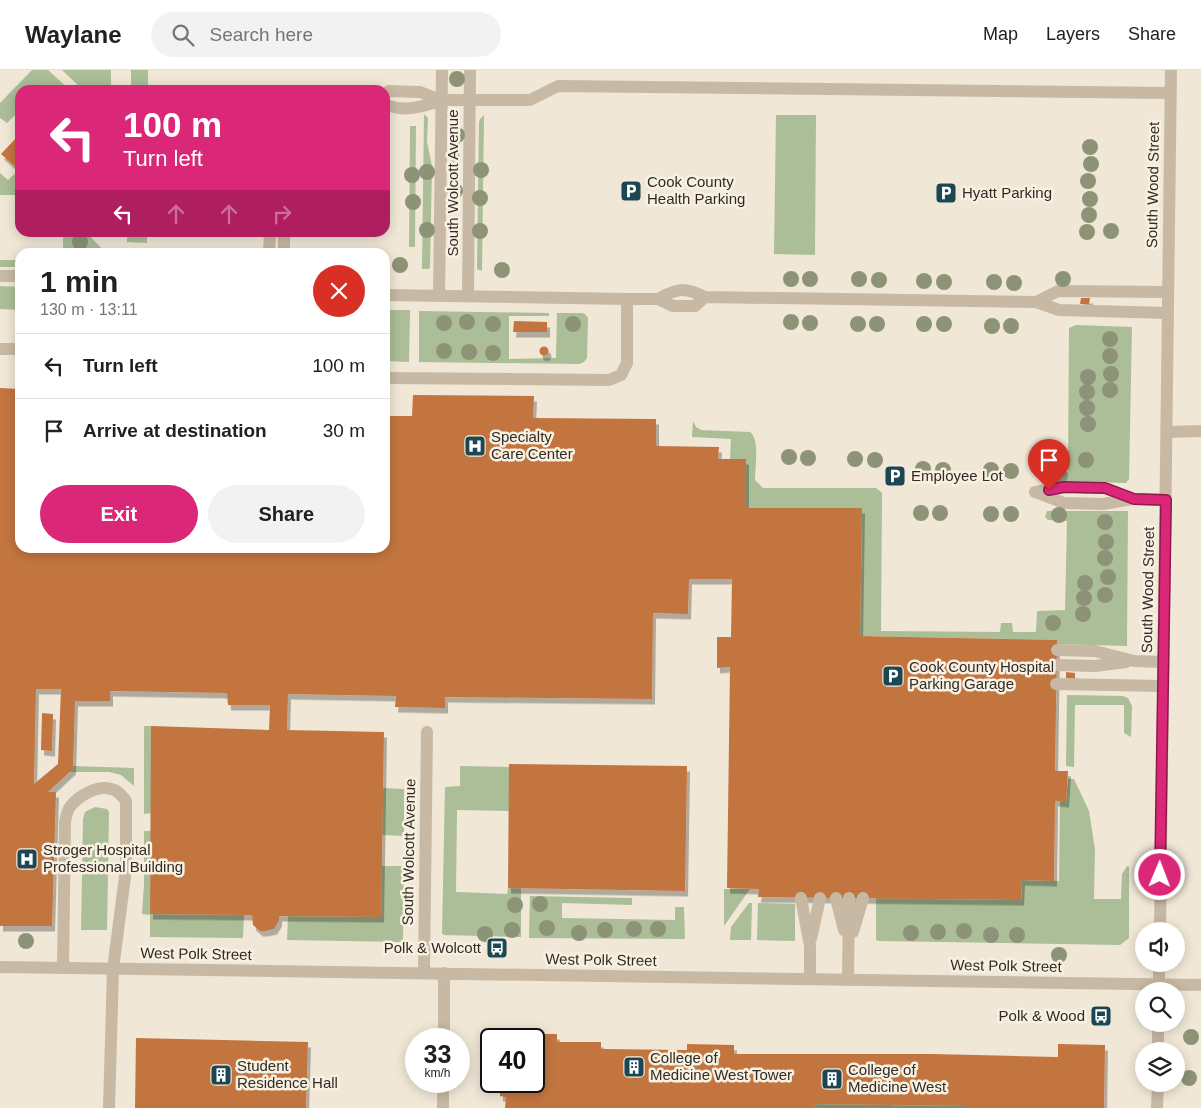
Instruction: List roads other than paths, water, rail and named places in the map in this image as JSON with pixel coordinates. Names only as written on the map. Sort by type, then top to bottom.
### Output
[{"type":"street","name":"South Wolcott Avenue","points":[[439,296],[442,70]]},
{"type":"street","name":"South Wolcott Avenue","points":[[468,296],[470,70]]},
{"type":"street","name":"South Wood Street","points":[[1160,922],[1171,70]]},
{"type":"street","points":[[390,92],[420,92],[442,100],[530,100],[558,86],[1170,93]]},
{"type":"street","points":[[390,106],[420,108],[442,100]]},
{"type":"street","points":[[0,276],[15,276]]},
{"type":"street","points":[[390,294],[658,299],[674,290],[693,291],[706,297],[1036,302],[1059,310],[1168,313]]},
{"type":"street","points":[[1036,302],[1058,291],[1168,292]]},
{"type":"street","points":[[390,378],[609,380],[621,375],[627,363],[627,299]]},
{"type":"street","points":[[0,349],[15,349]]},
{"type":"street","points":[[1167,432],[1201,431]]},
{"type":"street","points":[[1034,492],[1064,487],[1105,488],[1134,499],[1166,500]]},
{"type":"street","points":[[1057,650],[1095,651],[1134,661]]},
{"type":"street","points":[[1057,665],[1095,666],[1134,661],[1163,662]]},
{"type":"street","points":[[1056,684],[1163,686]]},
{"type":"street","name":"South Wolcott Avenue","points":[[424,973],[427,732]]},
{"type":"street","points":[[63,968],[65,822],[68,808],[80,796],[97,790],[111,788],[126,801],[126,869],[112,969],[109,1108]]},
{"type":"street","points":[[801,898],[810,946],[810,979]]},
{"type":"street","points":[[810,946],[820,898]]},
{"type":"street","points":[[836,898],[848,947]]},
{"type":"street","points":[[848,980],[849,898]]},
{"type":"street","points":[[848,947],[863,898]]},
{"type":"street","name":"West Polk Street","points":[[0,967],[810,979],[1135,987]]},
{"type":"street","points":[[444,973],[444,1028]]},
{"type":"street","name":"West Polk Street","points":[[1185,986],[1201,984]]},
{"type":"street","points":[[1158,1092],[1158,1108]]},
{"type":"street","points":[[443,1093],[443,1108]]},
{"type":"place","name":"Cook County Health Parking","points":[[631,191]]},
{"type":"place","name":"Hyatt Parking","points":[[946,193]]},
{"type":"place","name":"Specialty Care Center","points":[[475,446]]},
{"type":"place","name":"Employee Lot","points":[[895,476]]},
{"type":"place","name":"Cook County Hospital Parking Garage","points":[[893,676]]},
{"type":"place","name":"Stroger Hospital Professional Building","points":[[27,859]]},
{"type":"place","name":"Polk & Wolcott","points":[[497,948]]},
{"type":"place","name":"Polk & Wood","points":[[1101,1016]]},
{"type":"place","name":"College of Medicine West Tower","points":[[634,1067]]},
{"type":"place","name":"Student Residence Hall","points":[[221,1075]]},
{"type":"place","name":"College of Medicine West","points":[[832,1079]]}]
